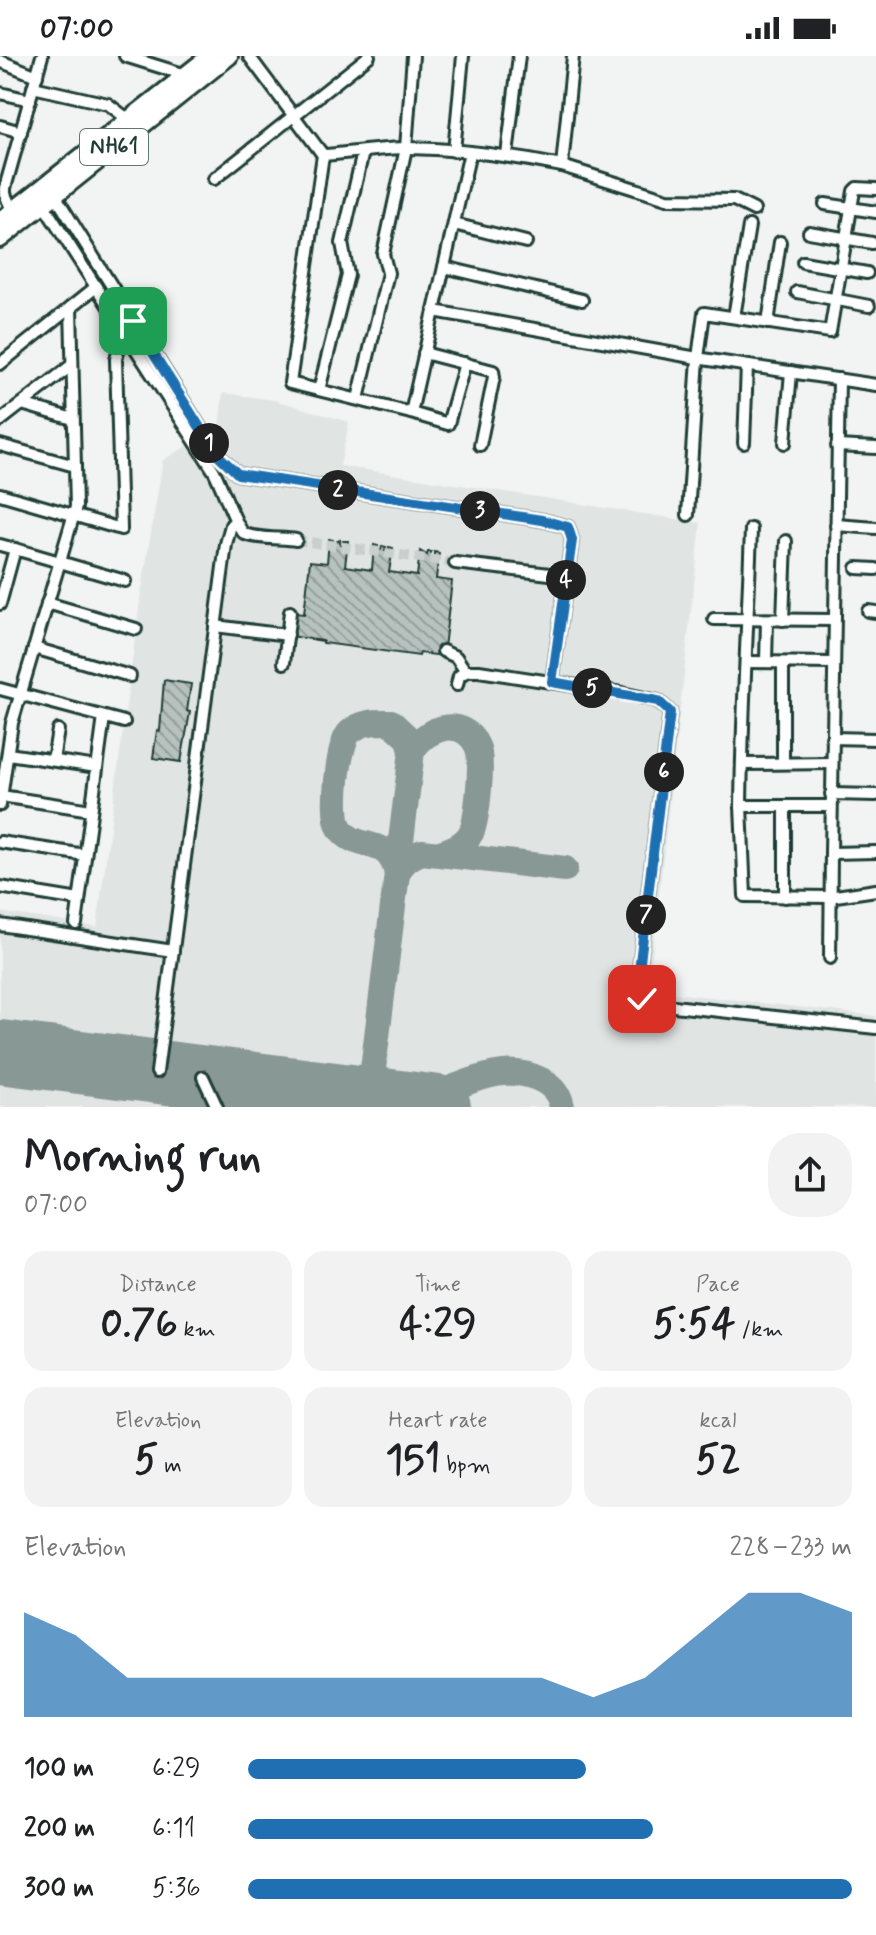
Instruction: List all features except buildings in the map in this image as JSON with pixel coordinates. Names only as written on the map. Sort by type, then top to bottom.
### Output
[{"type":"highway","name":"NH61","points":[[45,194],[129,120],[210,56]]},
{"type":"highway","name":"NH61","points":[[0,239],[10,219],[229,56]]},
{"type":"street","points":[[10,219],[3,185],[42,56]]},
{"type":"street","points":[[125,56],[186,75]]},
{"type":"street","points":[[249,56],[323,155],[290,383],[448,424],[465,363]]},
{"type":"street","points":[[214,179],[369,56]]},
{"type":"street","points":[[358,399],[388,273],[383,250],[406,148],[413,56]]},
{"type":"street","points":[[454,151],[463,56]]},
{"type":"street","points":[[507,155],[519,56]]},
{"type":"street","points":[[562,166],[573,56]]},
{"type":"street","points":[[0,61],[35,82],[108,104],[129,120]]},
{"type":"street","points":[[0,93],[30,100]]},
{"type":"street","points":[[0,126],[21,132]]},
{"type":"street","points":[[323,155],[406,148],[507,155],[562,166],[667,199],[734,200],[754,210]]},
{"type":"street","points":[[0,152],[14,156]]},
{"type":"street","points":[[319,390],[348,275],[342,243],[363,152]]},
{"type":"street","points":[[411,413],[470,152]]},
{"type":"street","points":[[688,515],[698,358],[704,313],[830,332],[855,189],[876,189]]},
{"type":"street","points":[[45,194],[96,287],[225,490],[235,521],[244,534],[296,540]]},
{"type":"street","points":[[45,194],[216,453],[229,468],[250,477],[560,523],[568,527],[572,533],[552,682]]},
{"type":"street","points":[[825,204],[876,212]]},
{"type":"street","points":[[454,224],[526,242]]},
{"type":"street","points":[[734,317],[749,226]]},
{"type":"street","points":[[809,232],[872,243]]},
{"type":"street","points":[[768,323],[780,242]]},
{"type":"street","points":[[803,262],[867,273]]},
{"type":"street","points":[[444,267],[582,300]]},
{"type":"street","points":[[0,364],[96,287]]},
{"type":"street","points":[[797,292],[869,306]]},
{"type":"street","points":[[71,307],[76,507],[12,723],[1,801],[91,810]]},
{"type":"street","points":[[434,311],[698,358],[876,385]]},
{"type":"street","points":[[0,494],[121,529],[116,359],[121,340],[127,337]]},
{"type":"street","points":[[424,353],[494,373],[480,445]]},
{"type":"street","points":[[0,421],[72,365]]},
{"type":"street","points":[[744,443],[747,366]]},
{"type":"street","points":[[785,443],[791,372]]},
{"type":"street","points":[[830,958],[839,379]]},
{"type":"street","points":[[22,404],[73,419]]},
{"type":"street","points":[[184,427],[195,420]]},
{"type":"street","points":[[0,445],[75,466]]},
{"type":"street","points":[[837,446],[876,448]]},
{"type":"street","points":[[216,476],[229,468]]},
{"type":"street","points":[[157,1072],[227,535],[235,521]]},
{"type":"street","points":[[836,525],[876,528]]},
{"type":"street","points":[[751,529],[747,662],[742,714],[743,894],[747,897],[829,897],[876,890]]},
{"type":"street","points":[[783,620],[786,541]]},
{"type":"street","points":[[0,545],[125,581]]},
{"type":"street","points":[[0,604],[15,549]]},
{"type":"street","points":[[455,563],[567,576]]},
{"type":"street","points":[[857,568],[876,569]]},
{"type":"street","points":[[47,603],[136,629]]},
{"type":"street","points":[[284,663],[290,612]]},
{"type":"street","points":[[714,619],[834,620]]},
{"type":"street","points":[[766,662],[767,620]]},
{"type":"street","points":[[215,626],[288,635]]},
{"type":"street","points":[[34,648],[130,676]]},
{"type":"street","points":[[443,651],[456,657],[466,672]]},
{"type":"street","points":[[747,662],[833,663]]},
{"type":"street","points":[[783,663],[783,763]]},
{"type":"street","points":[[457,685],[459,676],[479,671],[658,701],[670,712],[637,987],[642,999],[655,1004],[876,1028]]},
{"type":"street","points":[[0,689],[124,722]]},
{"type":"street","points":[[76,924],[104,717]]},
{"type":"street","points":[[53,760],[58,730]]},
{"type":"street","points":[[832,738],[876,739]]},
{"type":"street","points":[[8,754],[97,767]]},
{"type":"street","points":[[742,764],[832,763]]},
{"type":"street","points":[[831,794],[876,795]]},
{"type":"street","points":[[741,806],[831,806]]},
{"type":"street","points":[[785,807],[785,897]]},
{"type":"street","points":[[0,842],[85,855]]},
{"type":"street","points":[[831,853],[876,852]]},
{"type":"street","points":[[0,887],[79,900]]},
{"type":"street","points":[[0,925],[173,951]]},
{"type":"street","points":[[203,1077],[217,1107]]},
{"type":"shaded area","points":[[223,393],[274,400],[349,422],[340,466],[701,523],[648,990],[876,1016],[876,1107],[0,1107],[0,912],[97,927],[141,594],[163,460],[219,428]]},
{"type":"taxiway","points":[[342,1095],[364,1085],[373,1069],[412,751],[409,739],[391,722],[370,723],[350,732],[342,750],[336,794],[337,820],[347,836],[387,854],[393,862],[397,875]]},
{"type":"taxiway","points":[[412,751],[435,731],[454,728],[471,736],[479,753],[479,790],[471,833],[461,844],[440,853]]},
{"type":"taxiway","points":[[397,875],[406,861],[422,852],[565,869]]},
{"type":"taxiway","points":[[373,1069],[381,1088],[398,1102],[423,1098],[483,1077],[517,1073],[537,1078],[554,1089],[562,1107]]},
{"type":"runway","points":[[0,1052],[439,1107]]},
{"type":"tunnel","points":[[296,540],[455,563]]},
{"type":"route","points":[[133,321],[216,453],[238,474],[542,520],[568,527],[572,540],[552,682],[658,701],[670,712],[637,987],[642,999]]}]
